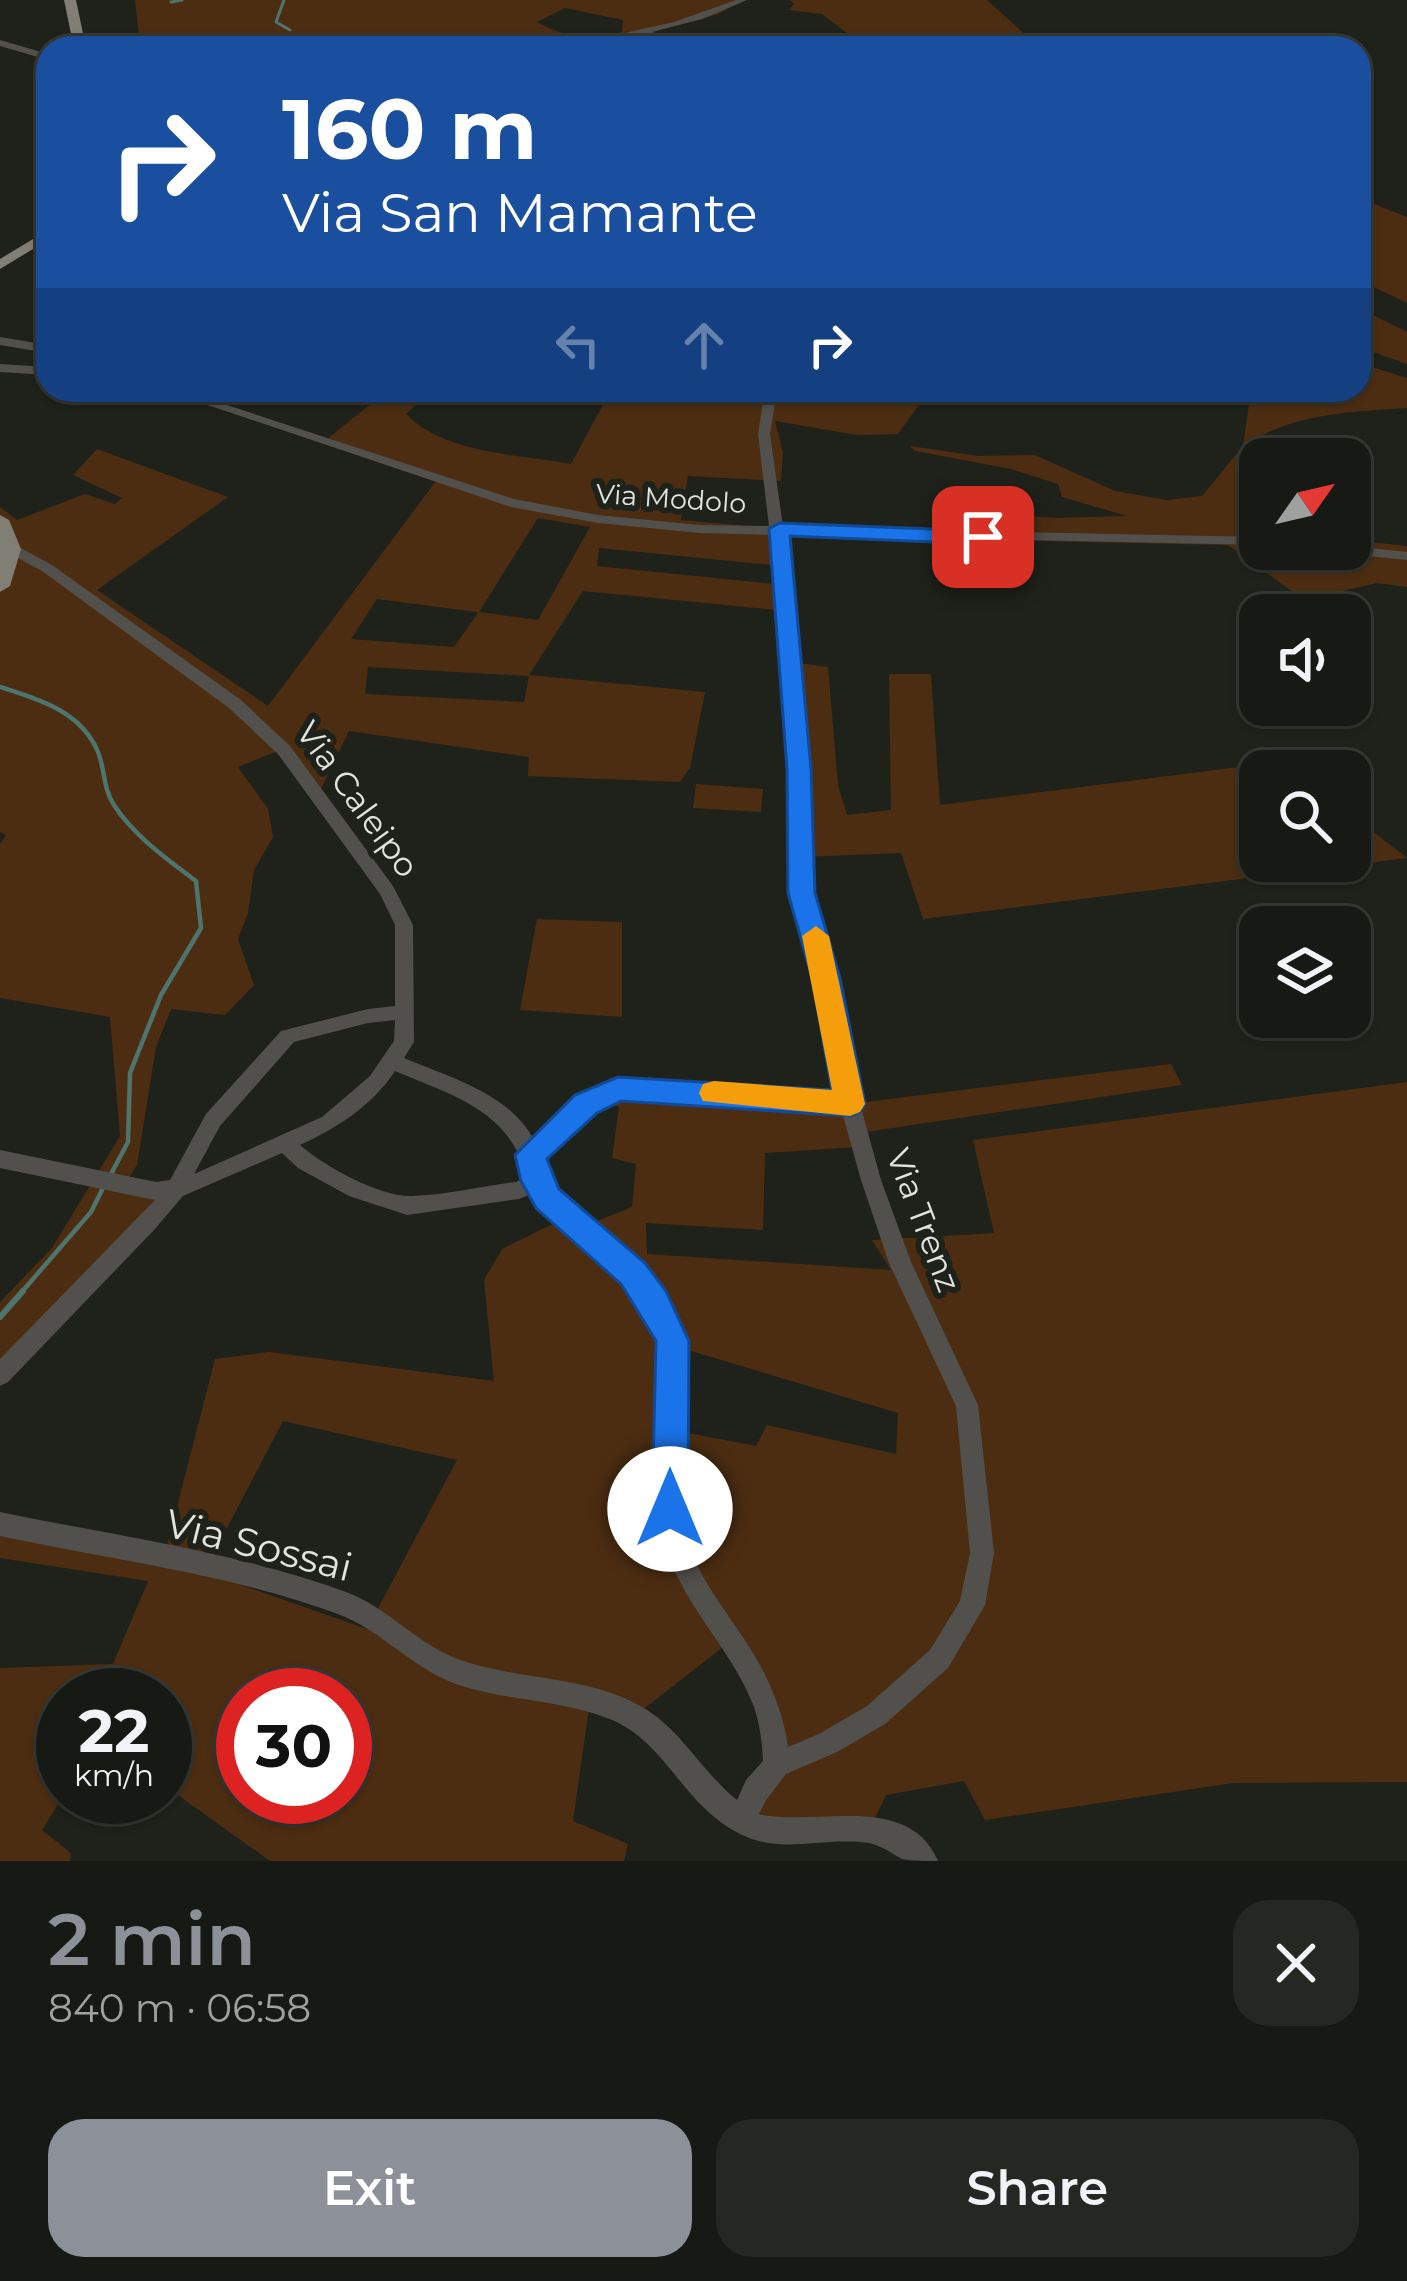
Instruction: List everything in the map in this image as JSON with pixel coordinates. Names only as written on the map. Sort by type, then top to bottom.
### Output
[{"type":"main road","points":[[70,0],[78,36]]},
{"type":"main road","points":[[2,261],[36,241]]},
{"type":"main road","points":[[0,520],[12,549],[0,586]]},
{"type":"street","points":[[628,36],[711,15],[743,0]]},
{"type":"street","points":[[645,33],[658,36]]},
{"type":"street","points":[[0,43],[36,54]]},
{"type":"street","points":[[0,341],[36,347]]},
{"type":"street","points":[[0,368],[36,370]]},
{"type":"street","name":"Via Modolo","points":[[205,402],[511,503],[640,524],[1239,540]]},
{"type":"street","name":"Via Trenz","points":[[769,402],[764,434],[779,529],[799,769],[802,893],[826,978],[850,1104],[900,1263],[967,1405],[981,1573],[962,1628],[913,1686],[854,1729],[777,1765]]},
{"type":"street","name":"Via Caleipo","points":[[12,549],[47,568],[235,704],[284,750],[387,891],[404,925],[404,1042],[394,1062]]},
{"type":"street","points":[[1371,552],[1407,556]]},
{"type":"street","points":[[0,1375],[175,1190],[213,1120],[288,1036],[405,1012]]},
{"type":"street","points":[[0,1159],[175,1190],[328,1123],[394,1062],[499,1112],[516,1128],[531,1155],[537,1181],[567,1217],[633,1274],[654,1301],[673,1341],[669,1489],[676,1543],[691,1577],[763,1696],[777,1765],[742,1820],[785,1831],[885,1829],[924,1861]]},
{"type":"street","points":[[531,1155],[586,1104],[618,1089],[850,1104]]},
{"type":"street","points":[[285,1144],[305,1162],[356,1190],[407,1206],[519,1190],[537,1181]]},
{"type":"street","name":"Via Sossai","points":[[0,1524],[314,1594],[359,1610],[418,1654],[450,1669],[609,1704],[651,1730],[742,1820]]},
{"type":"shaded area","points":[[135,0],[745,0],[716,15],[647,33],[659,36],[600,36],[622,32],[623,20],[565,8],[537,22],[578,36],[139,36]]},
{"type":"shaded area","points":[[790,0],[987,0],[1027,36],[851,36],[822,14],[789,10],[794,4]]},
{"type":"shaded area","points":[[1371,203],[1407,217],[1407,303],[1371,286]]},
{"type":"shaded area","points":[[1371,314],[1407,332],[1407,364],[1371,351]]},
{"type":"shaded area","points":[[1371,367],[1407,378],[1407,408],[1303,420],[1244,438],[1249,402],[1371,402]]},
{"type":"shaded area","points":[[369,402],[419,402],[406,414],[441,437],[483,450],[571,464],[605,402],[921,402],[898,434],[857,435],[775,421],[783,453],[781,481],[688,476],[681,520],[779,529],[783,566],[599,548],[597,566],[784,585],[787,611],[583,591],[529,675],[705,692],[690,768],[680,782],[528,776],[529,757],[349,731],[321,789],[285,748],[238,767],[268,809],[273,837],[254,870],[248,913],[238,939],[254,985],[225,1015],[171,1009],[156,1047],[137,1165],[123,1187],[166,1195],[0,1370],[0,1302],[52,1248],[120,1136],[110,1017],[0,998],[0,844],[6,835],[0,832],[0,507],[17,520],[85,494],[115,504],[122,498],[73,475],[97,449],[228,497],[97,590],[268,706],[436,481],[322,443]],"holes":[[[538,518],[590,527],[538,620],[479,612]],[[377,599],[478,613],[454,647],[351,639]],[[368,667],[528,676],[529,677],[524,702],[365,694]]]},
{"type":"shaded area","points":[[910,446],[979,456],[1035,455],[1115,491],[1167,500],[1202,496],[1239,451],[1239,553],[1228,545],[987,540],[988,514],[1127,516],[1062,497],[1058,484]]},
{"type":"shaded area","points":[[1371,542],[1407,546],[1407,587],[1377,583],[1330,594],[1296,594],[1263,570],[1371,570]]},
{"type":"shaded area","points":[[791,662],[828,667],[838,785],[847,815],[891,810],[889,674],[931,674],[940,805],[1239,767],[1239,879],[923,919],[901,853],[800,857]]},
{"type":"shaded area","points":[[696,784],[763,789],[761,812],[693,808]]},
{"type":"shaded area","points":[[1371,830],[1407,858],[1371,863]]},
{"type":"shaded area","points":[[537,919],[622,922],[622,1017],[520,1010]]},
{"type":"shaded area","points":[[1171,1064],[1182,1085],[859,1133],[858,1147],[765,1153],[763,1230],[646,1223],[647,1254],[891,1270],[872,1240],[994,1233],[973,1140],[1407,1082],[1407,1782],[1233,1783],[985,1820],[964,1781],[886,1795],[874,1820],[790,1821],[740,1809],[776,1780],[760,1712],[723,1647],[627,1722],[589,1708],[573,1821],[628,1844],[624,1861],[270,1861],[218,1824],[372,1824],[372,1668],[216,1668],[216,1822],[192,1805],[192,1668],[36,1668],[36,1824],[46,1824],[42,1830],[71,1853],[70,1861],[0,1861],[0,1668],[113,1664],[148,1581],[0,1558],[0,1531],[162,1565],[215,1359],[269,1352],[494,1381],[484,1280],[502,1249],[567,1217],[577,1229],[632,1207],[636,1164],[612,1158],[619,1107],[610,1104],[622,1080],[850,1104]],"holes":[[[681,1348],[898,1413],[896,1454],[767,1425],[756,1446],[678,1431]],[[283,1421],[457,1460],[367,1629],[204,1572]]]},
{"type":"waterway","points":[[171,2],[182,0]]},
{"type":"waterway","points":[[284,0],[276,22],[290,30]]},
{"type":"waterway","points":[[0,687],[57,709],[81,726],[98,752],[108,792],[122,816],[196,881],[201,928],[161,995],[130,1073],[128,1142],[110,1176]]},
{"type":"waterway","points":[[20,1294],[91,1212],[104,1186]]},
{"type":"waterway","points":[[0,1317],[23,1291]]},
{"type":"slow traffic","points":[[714,1093],[850,1104],[816,936]]},
{"type":"route","points":[[670,1509],[673,1341],[654,1301],[633,1274],[548,1198],[537,1181],[531,1155],[586,1104],[618,1089],[850,1104],[826,978],[802,893],[799,769],[779,529],[983,537]]}]
